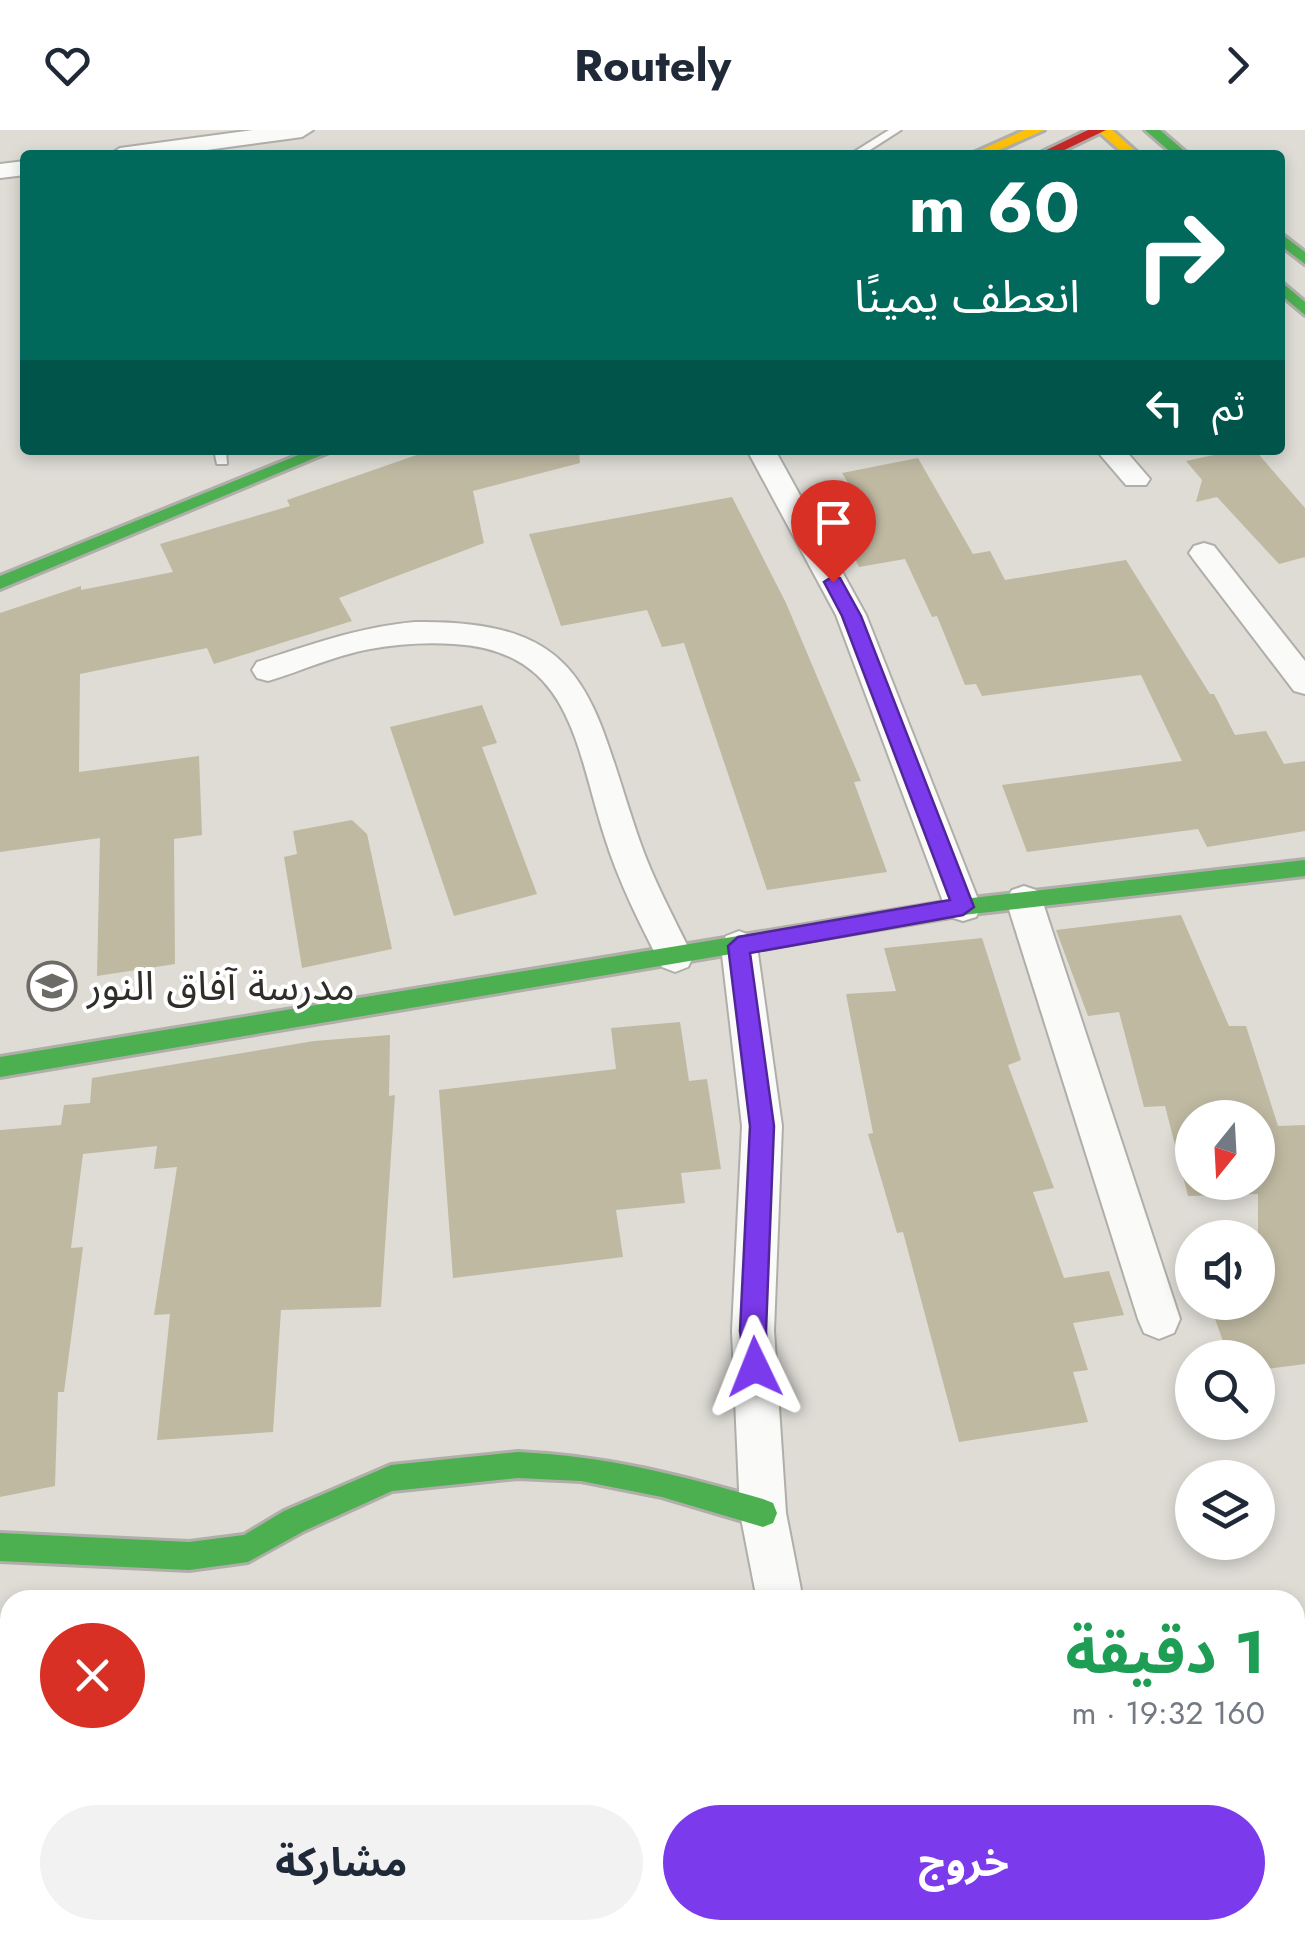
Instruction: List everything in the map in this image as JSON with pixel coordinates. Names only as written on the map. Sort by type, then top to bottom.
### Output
[{"type":"street","points":[[156,150],[302,130]]},
{"type":"street","points":[[988,150],[1037,130]]},
{"type":"street","points":[[1055,150],[1101,130],[1127,150]]},
{"type":"street","points":[[1152,130],[1176,150]]},
{"type":"street","points":[[1285,242],[1305,260]]},
{"type":"street","points":[[1285,291],[1305,310]]},
{"type":"street","points":[[0,583],[314,455]]},
{"type":"street","points":[[764,455],[851,616],[963,907]]},
{"type":"street","points":[[1114,455],[1136,479]]},
{"type":"street","points":[[1204,553],[1305,682]]},
{"type":"street","points":[[268,670],[369,638],[440,631],[522,647],[552,667],[579,713],[600,762],[643,896],[676,958]]},
{"type":"street","points":[[0,1067],[676,958],[963,907],[1305,868]]},
{"type":"street","points":[[1024,900],[1159,1319]]},
{"type":"street","points":[[738,946],[762,1126],[753,1331],[763,1512],[778,1590]]},
{"type":"street","points":[[0,1546],[189,1556],[248,1548],[294,1521],[391,1478],[518,1465],[581,1468],[662,1484],[763,1512]]},
{"type":"lane","points":[[862,150],[896,130]]},
{"type":"building","points":[[417,455],[579,455],[580,463],[473,491],[484,543],[339,598],[352,621],[214,664],[207,648],[80,674],[79,772],[199,756],[202,835],[174,839],[175,964],[97,976],[100,838],[0,852],[0,613],[81,586],[81,590],[173,572],[160,544],[290,506],[287,500]]},
{"type":"building","points":[[1214,455],[1259,455],[1305,508],[1305,557],[1279,564],[1217,497],[1196,502],[1202,480],[1186,461]]},
{"type":"building","points":[[918,458],[973,554],[990,551],[1005,580],[1126,560],[1210,694],[1214,694],[1235,735],[1266,731],[1284,764],[1305,761],[1305,831],[1207,847],[1198,829],[1027,852],[1002,785],[1182,761],[1141,675],[982,696],[976,684],[965,685],[937,616],[932,617],[905,559],[859,567],[841,531],[875,525],[842,473]]},
{"type":"building","points":[[732,497],[786,603],[861,781],[854,782],[887,872],[767,890],[684,643],[662,647],[647,610],[561,626],[529,534]]},
{"type":"building","points":[[482,705],[497,743],[482,747],[537,894],[454,916],[390,727]]},
{"type":"building","points":[[352,820],[367,834],[392,949],[302,968],[284,857],[297,854],[293,831]]},
{"type":"building","points":[[1181,915],[1229,1026],[1246,1026],[1270,1100],[1175,1100],[1175,1145],[1165,1106],[1144,1107],[1119,1012],[1088,1016],[1056,930]]},
{"type":"building","points":[[982,938],[1021,1060],[1008,1065],[1054,1188],[1033,1192],[1064,1278],[1109,1271],[1124,1315],[1073,1323],[1088,1370],[1073,1372],[1088,1422],[959,1442],[903,1232],[897,1233],[868,1134],[873,1133],[846,994],[896,991],[884,948]]},
{"type":"building","points":[[680,1022],[689,1081],[707,1079],[721,1169],[681,1173],[685,1203],[616,1210],[623,1257],[453,1278],[439,1090],[616,1069],[611,1028]]},
{"type":"building","points":[[390,1035],[389,1096],[395,1095],[381,1307],[281,1310],[273,1432],[157,1440],[170,1314],[154,1315],[177,1167],[154,1169],[157,1146],[83,1154],[71,1248],[83,1247],[64,1392],[58,1392],[55,1486],[0,1497],[0,1130],[61,1125],[64,1105],[90,1103],[92,1078],[314,1041]]},
{"type":"building","points":[[1275,1117],[1278,1126],[1305,1125],[1305,1364],[1275,1368],[1275,1340],[1223,1340],[1215,1320],[1275,1320],[1275,1220],[1258,1220],[1258,1200],[1275,1200]]},
{"type":"traffic: fast","points":[[1152,130],[1176,150]]},
{"type":"traffic: fast","points":[[1285,242],[1305,260]]},
{"type":"traffic: fast","points":[[1285,291],[1305,310]]},
{"type":"traffic: fast","points":[[0,583],[314,455]]},
{"type":"traffic: fast","points":[[0,1067],[963,907],[1305,868]]},
{"type":"traffic: fast","points":[[0,1547],[189,1556],[248,1548],[294,1521],[391,1478],[518,1465],[581,1468],[662,1484],[763,1513]]},
{"type":"traffic: slow","points":[[988,150],[1037,130]]},
{"type":"traffic: slow","points":[[1104,130],[1127,150]]},
{"type":"traffic: jam","points":[[1054,150],[1099,130]]},
{"type":"place","name":"مدرسة آفاق النور","points":[[52,986]]},
{"type":"route","points":[[755,1367],[753,1331],[762,1126],[738,946],[963,907],[851,616],[833,582]]}]
